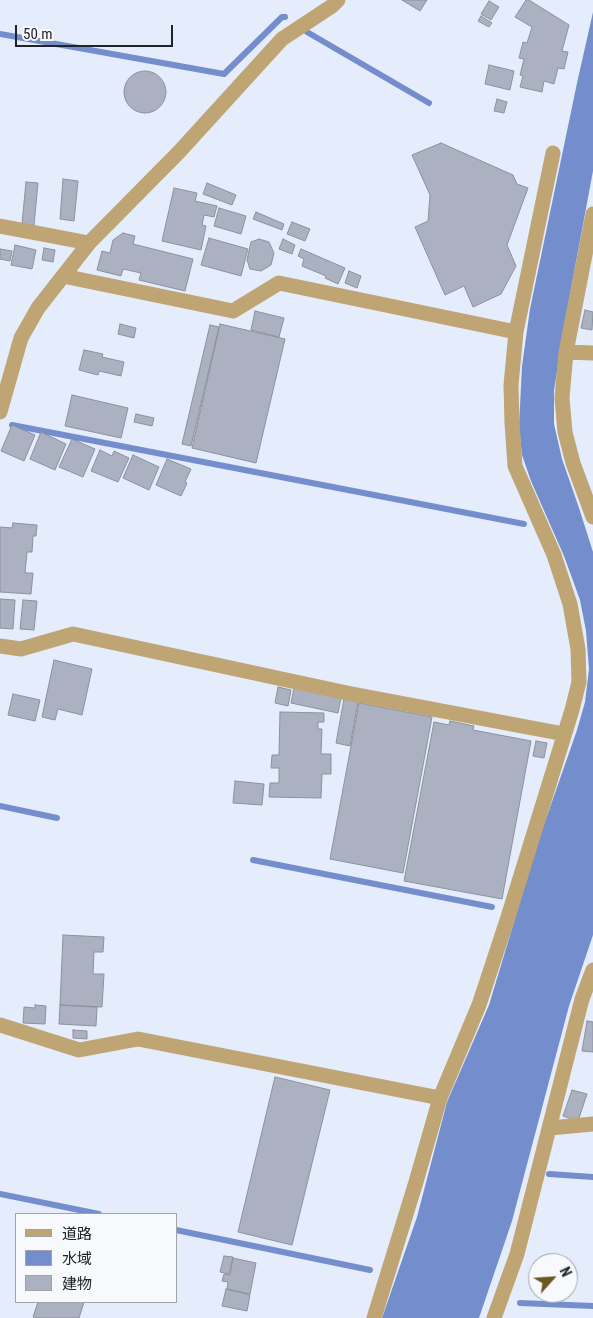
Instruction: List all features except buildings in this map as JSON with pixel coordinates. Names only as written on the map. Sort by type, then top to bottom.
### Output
[{"type":"street","points":[[0,412],[21,338],[38,308],[89,243],[179,152],[282,39],[338,0]]},
{"type":"street","points":[[374,1318],[440,1098],[479,1005],[508,917],[579,682],[578,649],[570,604],[554,555],[515,466],[512,423],[511,385],[516,332],[553,153]]},
{"type":"street","points":[[593,214],[566,352],[562,398],[565,432],[573,463],[593,518]]},
{"type":"street","points":[[0,226],[89,243]]},
{"type":"street","points":[[62,276],[233,311],[279,284],[516,332]]},
{"type":"street","points":[[566,352],[593,353]]},
{"type":"street","points":[[0,646],[22,649],[73,634],[347,694],[564,734]]},
{"type":"street","points":[[494,1318],[517,1254],[582,999],[593,970]]},
{"type":"street","points":[[0,1024],[79,1050],[138,1039],[440,1098]]},
{"type":"street","points":[[550,1128],[593,1124]]},
{"type":"water","points":[[593,12],[593,171],[554,390],[554,424],[562,459],[593,552],[593,935],[569,1006],[512,1221],[479,1318],[382,1318],[417,1217],[447,1102],[489,1005],[539,839],[585,702],[589,669],[586,631],[580,600],[564,556],[531,481],[522,455],[519,426],[522,366],[530,309]]},
{"type":"waterway","points":[[0,34],[224,74],[282,17],[285,17]]},
{"type":"waterway","points":[[307,32],[429,103]]},
{"type":"waterway","points":[[12,425],[524,524]]},
{"type":"waterway","points":[[0,806],[57,818]]},
{"type":"waterway","points":[[253,860],[492,907]]},
{"type":"waterway","points":[[549,1174],[593,1177]]},
{"type":"waterway","points":[[0,1194],[94,1213]]},
{"type":"waterway","points":[[178,1230],[370,1270]]},
{"type":"waterway","points":[[520,1303],[593,1306]]}]
